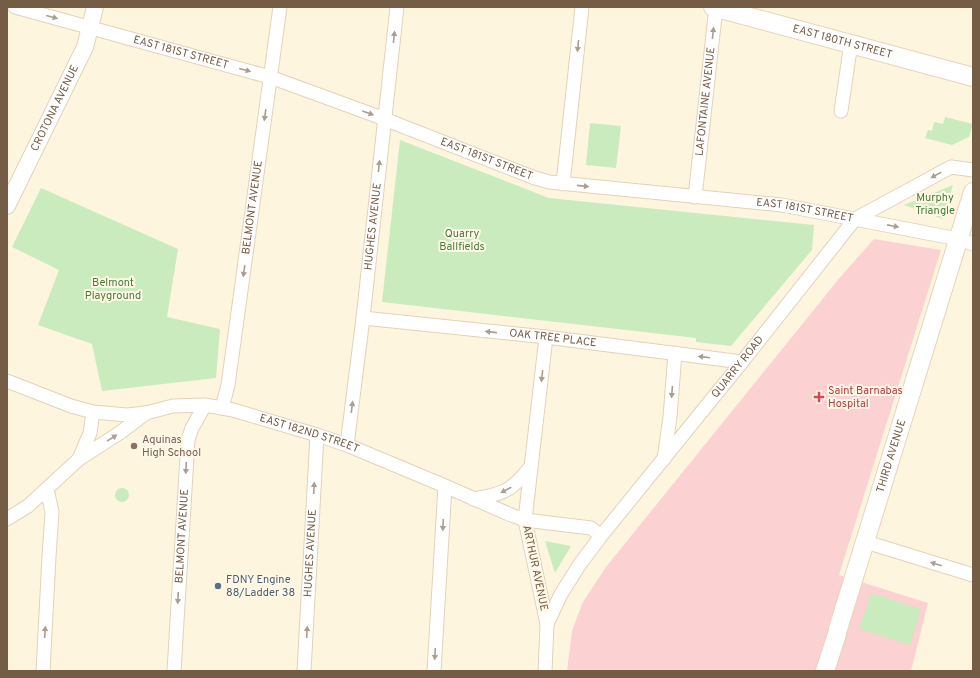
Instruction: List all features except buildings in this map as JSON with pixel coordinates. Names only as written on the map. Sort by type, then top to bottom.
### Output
[{"type":"main road","name":"EAST 180TH STREET","points":[[715,7],[973,76]]},
{"type":"main road","name":"THIRD AVENUE","points":[[825,671],[866,542],[966,242],[973,192]]},
{"type":"street","name":"EAST 181ST STREET","points":[[15,7],[270,77],[384,119],[536,178],[563,184],[782,205],[966,242]]},
{"type":"street","name":"CROTONA AVENUE","points":[[7,206],[85,47],[95,7]]},
{"type":"street","name":"BELMONT AVENUE","points":[[222,408],[228,385],[280,7]]},
{"type":"street","name":"HUGHES AVENUE","points":[[347,445],[363,318],[397,7]]},
{"type":"street","points":[[563,184],[582,7]]},
{"type":"street","name":"LAFONTAINE AVENUE","points":[[695,197],[715,7]]},
{"type":"street","points":[[841,111],[851,43]]},
{"type":"street","name":"QUARRY ROAD","points":[[547,624],[561,594],[580,564],[601,536],[742,362],[855,219],[951,167],[973,170]]},
{"type":"street","name":"OAK TREE PLACE","points":[[363,318],[546,337],[742,362]]},
{"type":"street","name":"ARTHUR AVENUE","points":[[544,671],[547,624],[525,520],[546,337]]},
{"type":"street","points":[[664,459],[670,417],[675,353]]},
{"type":"street","name":"EAST 182ND STREET","points":[[7,381],[71,406],[93,412],[127,415],[146,413],[173,406],[205,405],[222,408],[347,445],[446,486],[472,499],[525,520],[591,528],[601,536]]},
{"type":"street","name":"BELMONT AVENUE","points":[[174,671],[188,440],[192,428],[205,405]]},
{"type":"street","points":[[79,459],[90,433],[93,412]]},
{"type":"street","points":[[7,519],[28,506],[79,459],[121,432],[146,413]]},
{"type":"street","name":"HUGHES AVENUE","points":[[304,671],[317,435]]},
{"type":"street","points":[[472,499],[499,494],[510,488],[519,481],[531,466]]},
{"type":"street","points":[[434,671],[446,486]]},
{"type":"street","points":[[43,671],[48,557],[52,512],[47,488]]},
{"type":"street","points":[[866,542],[973,575]]},
{"type":"shaded area","name":"Saint Barnabas Hospital","points":[[874,239],[941,250],[839,575],[928,603],[911,671],[567,671],[572,631],[583,602],[606,567],[842,275]]},
{"type":"green space","points":[[945,117],[973,124],[969,137],[952,145],[925,138],[928,130],[932,131],[934,122],[943,124]]},
{"type":"green space","points":[[590,123],[621,126],[616,168],[586,165]]},
{"type":"green space","name":"Quarry Ballfields","points":[[400,140],[549,198],[814,225],[812,250],[731,346],[696,342],[696,338],[382,302]]},
{"type":"green space","name":"Murphy Triangle","points":[[953,185],[943,219],[904,205]]},
{"type":"green space","name":"Belmont Playground","points":[[41,188],[178,249],[167,317],[220,329],[216,378],[102,391],[92,344],[38,325],[59,270],[12,247]]},
{"type":"green space","points":[[119,488],[125,488],[129,492],[129,498],[125,502],[119,502],[115,498],[115,492]]},
{"type":"green space","points":[[545,541],[571,546],[555,573]]},
{"type":"green space","points":[[871,593],[921,609],[910,645],[859,629]]},
{"type":"place","name":"Saint Barnabas Hospital","points":[[819,397]]},
{"type":"place","name":"Aquinas High School","points":[[134,446]]},
{"type":"place","name":"FDNY Engine 88/Ladder 38","points":[[218,586]]}]
